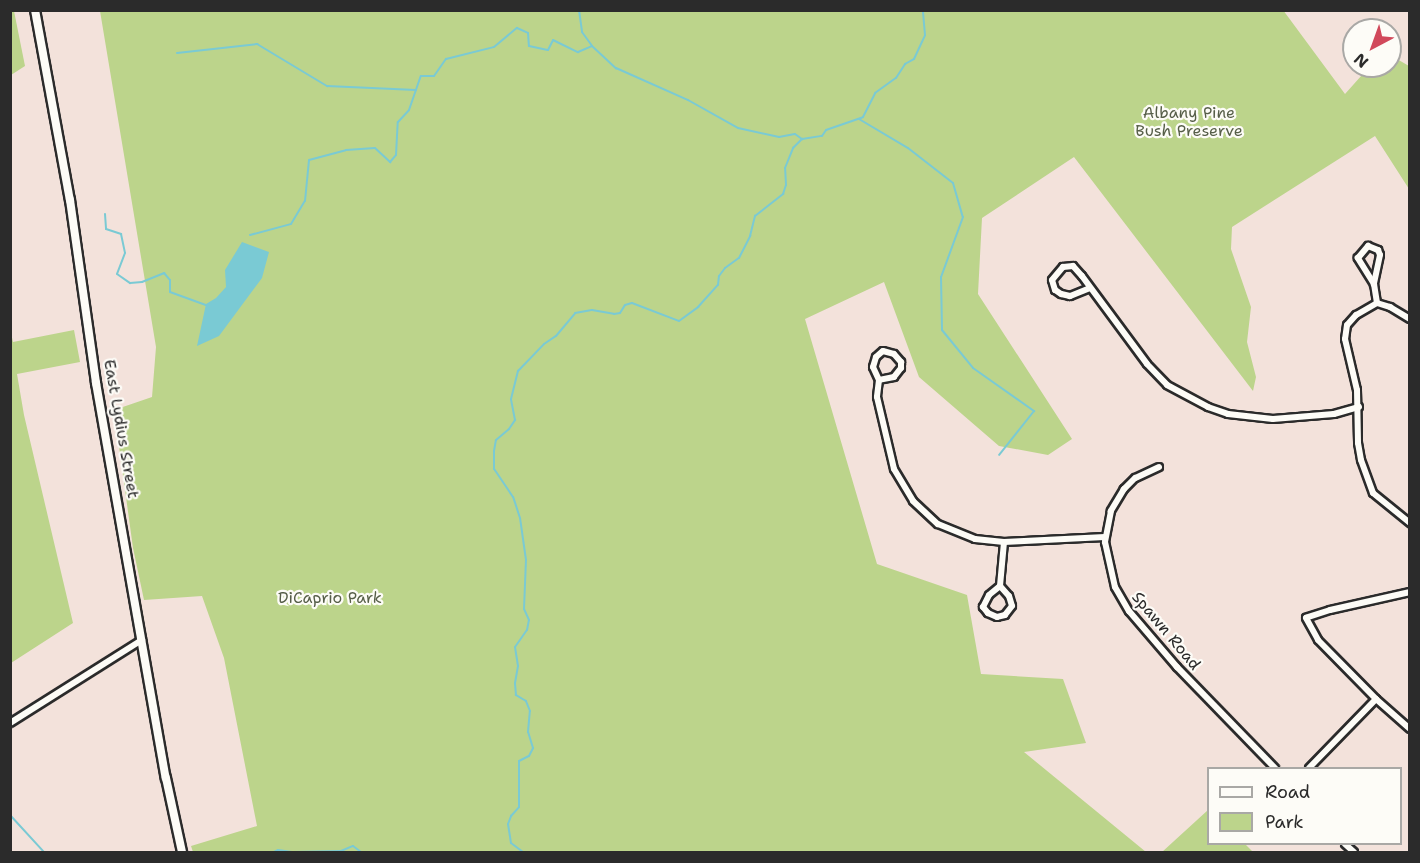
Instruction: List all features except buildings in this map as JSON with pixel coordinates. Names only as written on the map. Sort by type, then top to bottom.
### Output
[{"type":"street","name":"East Lydius Street","points":[[35,10],[70,200],[96,383],[182,852]]},
{"type":"street","points":[[1374,284],[1358,258],[1368,246],[1378,250],[1380,255],[1374,284],[1377,303]]},
{"type":"street","points":[[1090,288],[1070,296],[1055,290],[1052,280],[1064,267],[1073,266],[1167,385],[1208,407],[1228,414],[1273,419],[1334,414],[1359,407]]},
{"type":"street","points":[[1410,319],[1390,307],[1377,303],[1356,315],[1347,325],[1345,339],[1359,407],[1358,443],[1370,486],[1373,493],[1410,523]]},
{"type":"street","points":[[879,380],[888,380],[899,373],[901,362],[894,354],[882,351],[876,357],[873,372],[879,380],[877,397],[894,469],[913,501],[938,524],[961,535],[1004,542],[1105,537]]},
{"type":"street","name":"Spawn Road","points":[[1159,467],[1136,478],[1124,489],[1111,511],[1105,537],[1106,555],[1113,581],[1129,611],[1177,668],[1274,767]]},
{"type":"street","points":[[1000,585],[1009,596],[1012,606],[1005,615],[997,617],[988,613],[983,607],[989,595],[1000,585],[1004,542]]},
{"type":"street","points":[[1410,592],[1330,610],[1306,618],[1318,640],[1376,699],[1410,729]]},
{"type":"street","points":[[10,723],[142,640]]},
{"type":"street","points":[[1311,767],[1376,699]]},
{"type":"green space","points":[[1283,10],[1345,94],[1359,78],[1402,78],[1402,62],[1409,66],[1409,189],[1375,136],[1232,227],[1231,249],[1251,307],[1247,342],[1256,377],[1253,391],[1074,157],[982,218],[978,294],[1072,439],[1048,455],[999,446],[919,377],[884,282],[805,319],[877,564],[967,595],[981,674],[1063,679],[1086,743],[1024,752],[1146,852],[193,852],[191,846],[257,826],[224,658],[202,596],[144,600],[133,548],[114,410],[152,397],[156,347],[100,11]]},
{"type":"green space","points":[[10,11],[14,11],[25,66],[11,75]]},
{"type":"green space","points":[[74,330],[80,362],[17,374],[24,415],[73,623],[11,663],[11,333],[13,342]]},
{"type":"green space","points":[[1207,811],[1207,845],[1246,845],[1253,852],[1162,852]]},
{"type":"water","points":[[242,242],[269,252],[262,278],[219,336],[197,346],[206,304],[216,298],[226,287],[225,270]]},
{"type":"waterway","points":[[579,10],[582,32],[592,46]]},
{"type":"waterway","points":[[523,852],[511,843],[508,824],[511,816],[519,807],[519,761],[529,756],[533,748],[528,732],[530,711],[526,701],[516,695],[515,683],[518,666],[515,647],[527,630],[529,620],[524,609],[526,560],[520,518],[513,497],[494,469],[496,440],[509,429],[515,420],[511,399],[518,371],[544,344],[556,336],[575,313],[592,310],[620,313],[625,305],[632,303],[679,321],[698,307],[718,285],[719,276],[725,268],[739,258],[750,236],[755,216],[783,194],[786,185],[785,168],[793,148],[802,139],[822,136],[826,130],[863,117],[875,93],[896,78],[905,64],[914,59],[925,35],[923,10]]},
{"type":"waterway","points":[[250,235],[291,224],[305,201],[309,160],[346,150],[375,148],[390,162],[396,155],[398,122],[409,110],[421,76],[434,76],[446,59],[494,47],[517,28],[528,33],[529,46],[548,50],[553,40],[578,52],[592,46],[616,68],[688,100],[738,128],[779,137],[795,134],[802,139]]},
{"type":"waterway","points":[[177,53],[257,44],[327,86],[416,90]]},
{"type":"waterway","points":[[859,119],[908,148],[953,183],[963,217],[941,277],[942,330],[973,368],[1034,411],[999,455]]},
{"type":"waterway","points":[[105,214],[106,229],[121,234],[125,253],[117,274],[130,283],[142,282],[164,273],[170,280],[170,292],[206,305]]},
{"type":"waterway","points":[[10,815],[44,852]]},
{"type":"waterway","points":[[293,852],[341,851],[353,846],[361,852]]},
{"type":"waterway","points":[[274,852],[278,850],[292,852]]},
{"type":"park label","name":"Albany Pine Bush Preserve","points":[[1189,122]]},
{"type":"park label","name":"DiCaprio Park","points":[[330,598]]}]
